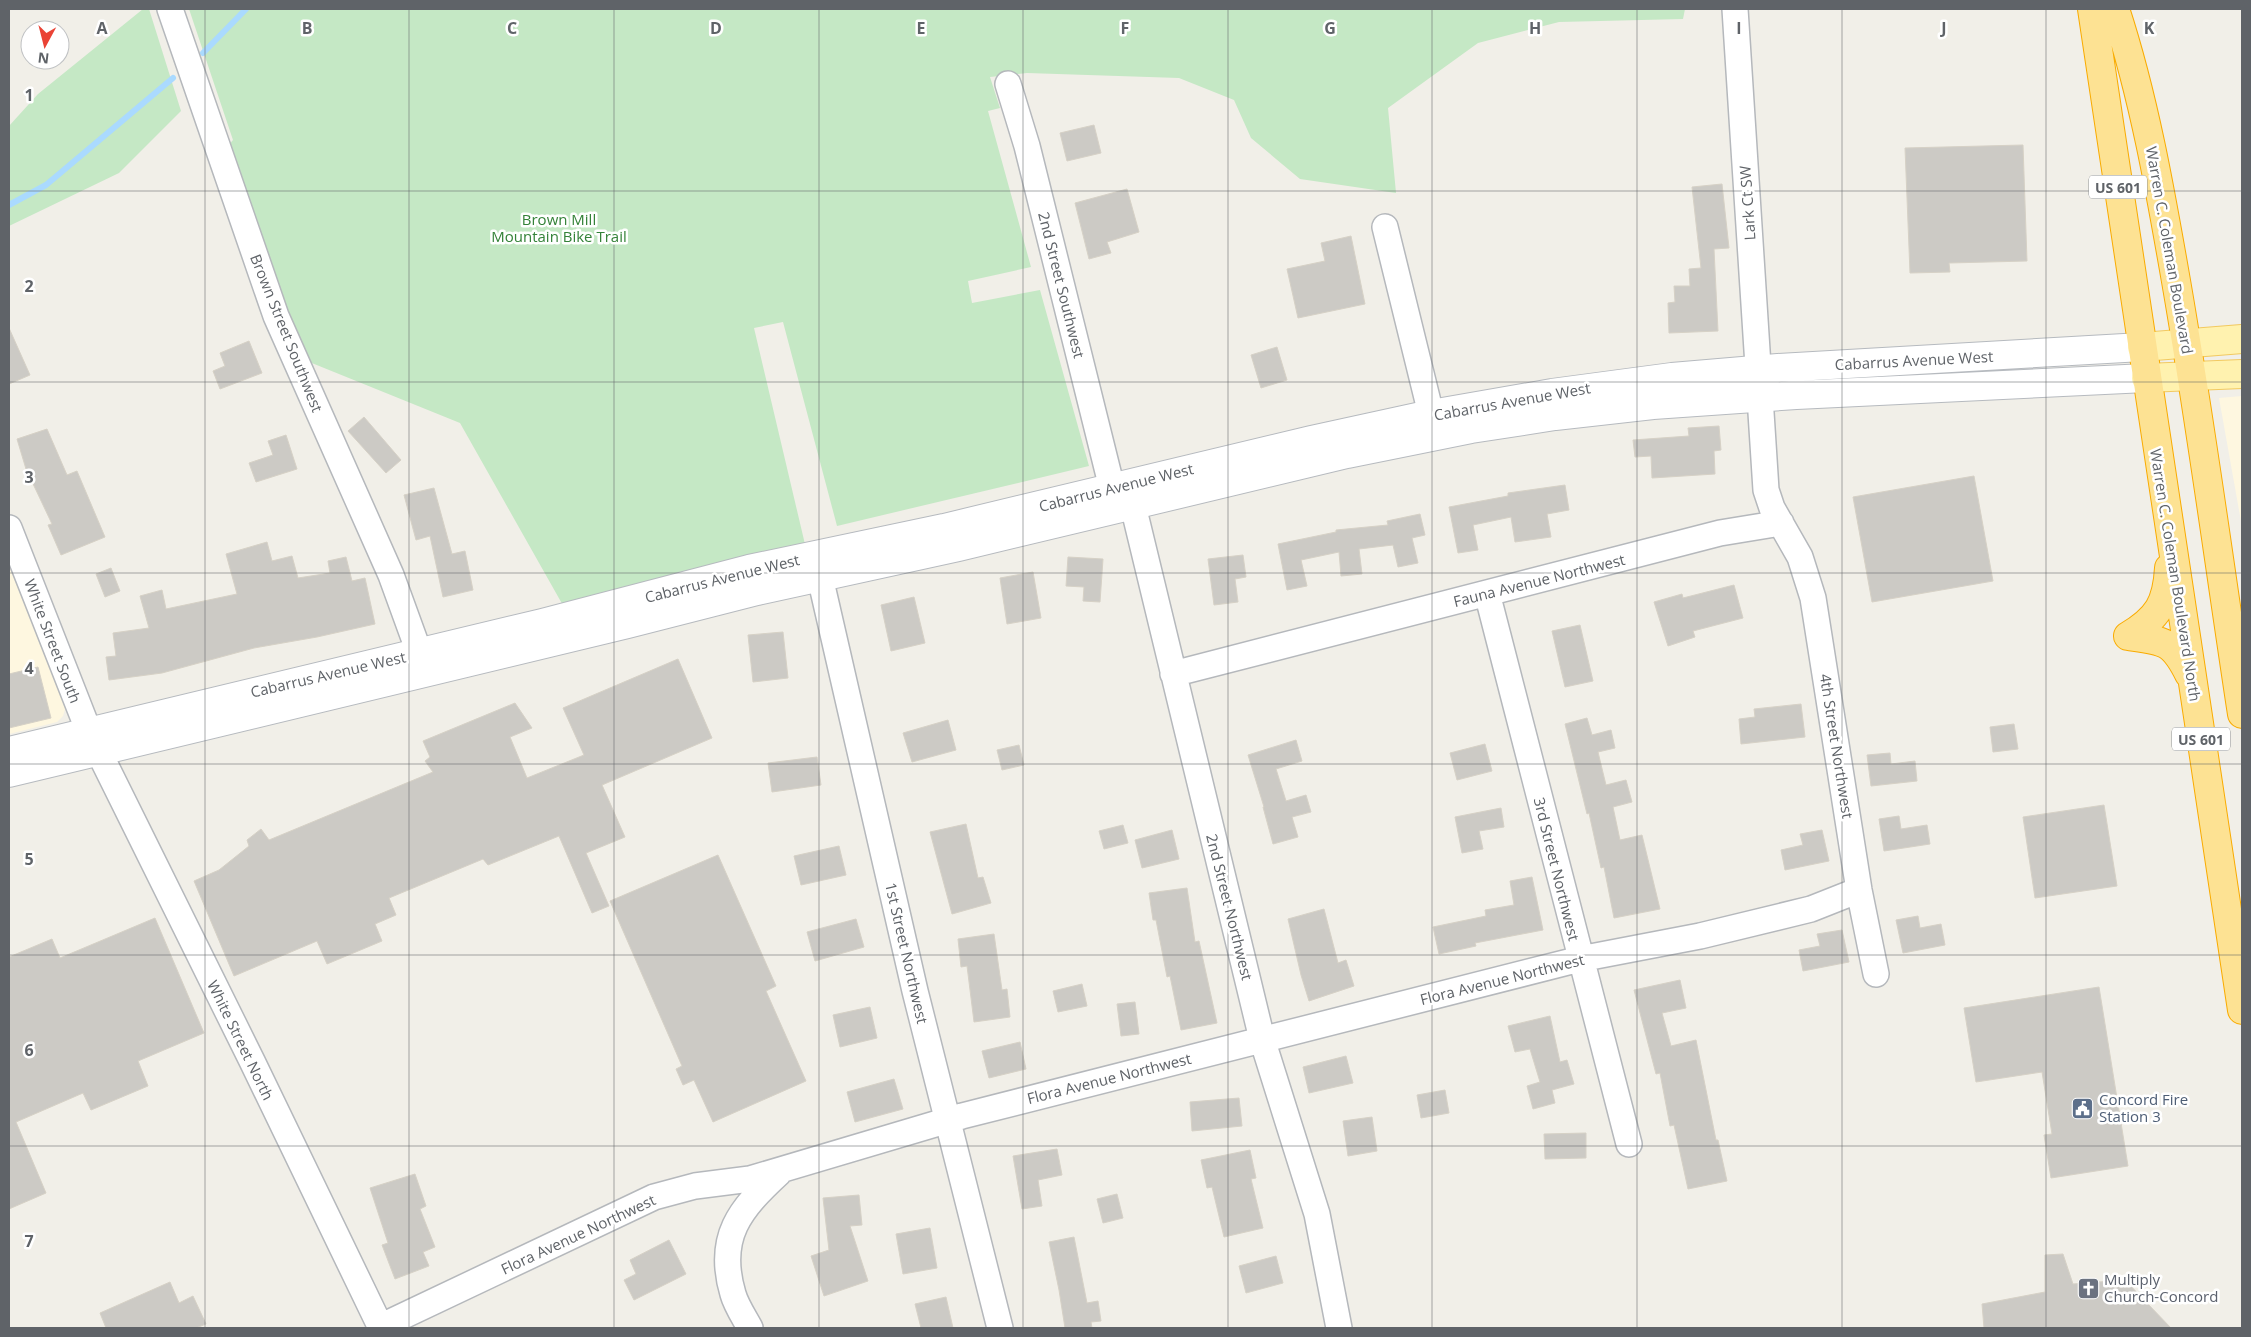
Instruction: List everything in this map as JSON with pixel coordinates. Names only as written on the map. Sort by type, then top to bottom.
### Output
[{"type":"highway","name":"US 601","points":[[2092,9],[2146,378]]},
{"type":"highway","name":"Warren C. Coleman Boulevard","points":[[2115,9],[2130,54],[2155,158],[2192,376]]},
{"type":"highway","name":"US 601","points":[[2192,376],[2242,714]]},
{"type":"highway","name":"Warren C. Coleman Boulevard North","points":[[2146,378],[2242,1010]]},
{"type":"highway","points":[[2170,534],[2168,590],[2159,609],[2146,625],[2128,636],[2158,640],[2170,646],[2179,653],[2192,680]]},
{"type":"main road","name":"Cabarrus Avenue West","points":[[9,751],[94,742],[628,624],[820,577],[1124,492],[1432,414],[1614,384],[1759,369],[2242,340]]},
{"type":"main road","name":"Cabarrus Avenue West","points":[[9,773],[94,742],[419,652],[623,603],[750,569],[1124,492],[1347,454],[1462,430],[1634,406],[2242,374]]},
{"type":"street","name":"Brown Street Southwest","points":[[170,9],[276,316],[391,575],[419,652]]},
{"type":"street","name":"Lark Ct SW","points":[[1735,9],[1761,398]]},
{"type":"street","name":"2nd Street Southwest","points":[[1008,84],[1124,492]]},
{"type":"street","points":[[1347,454],[1391,434],[1428,426],[1432,420],[1386,227]]},
{"type":"street","points":[[1761,398],[1766,490],[1772,508],[1781,523]]},
{"type":"street","name":"2nd Street Northwest","points":[[1124,492],[1173,674],[1262,1039],[1317,1214],[1339,1328]]},
{"type":"street","name":"Fauna Avenue Northwest","points":[[1173,674],[1720,533],[1781,523]]},
{"type":"street","name":"4th Street Northwest","points":[[1781,523],[1800,557],[1813,598],[1859,890],[1876,974]]},
{"type":"street","name":"White Street South","points":[[9,528],[94,742]]},
{"type":"street","name":"1st Street Northwest","points":[[820,577],[915,991],[1000,1328]]},
{"type":"street","name":"3rd Street Northwest","points":[[1487,593],[1629,1144]]},
{"type":"street","name":"White Street North","points":[[94,742],[380,1327]]},
{"type":"street","name":"Flora Avenue Northwest","points":[[380,1327],[654,1197],[695,1186],[734,1182],[947,1120],[1580,959],[1700,936],[1811,909],[1859,890]]},
{"type":"street","points":[[750,1328],[733,1295],[727,1263],[731,1232],[752,1198],[782,1169]]},
{"type":"street","points":[[734,1182],[750,1190],[752,1198]]},
{"type":"shaded area","points":[[2242,396],[2242,527],[2219,398]]},
{"type":"shaded area","points":[[9,566],[66,706],[63,716],[57,722],[9,734]]},
{"type":"green space","points":[[143,9],[149,9],[181,111],[119,173],[9,226],[9,126],[38,94]]},
{"type":"green space","name":"Brown Mill Mountain Bike Trail","points":[[189,9],[1685,9],[1683,19],[1559,22],[1478,43],[1388,108],[1396,193],[1300,179],[1251,138],[1234,100],[1179,78],[1027,73],[990,77],[1000,108],[988,111],[1031,267],[968,281],[972,303],[1040,290],[1089,466],[837,526],[783,322],[754,328],[808,557],[569,616],[460,423],[292,355],[220,155],[233,140]]},
{"type":"building","points":[[1094,125],[1101,153],[1067,161],[1060,133]]},
{"type":"building","points":[[2023,145],[2027,261],[1949,263],[1950,272],[1910,273],[1905,148]]},
{"type":"building","points":[[1722,184],[1729,248],[1714,249],[1718,331],[1669,333],[1668,303],[1675,302],[1674,286],[1690,286],[1689,269],[1701,268],[1692,187]]},
{"type":"building","points":[[1127,189],[1139,232],[1107,242],[1111,253],[1089,259],[1075,203]]},
{"type":"building","points":[[1351,236],[1365,304],[1298,318],[1287,269],[1325,261],[1321,243]]},
{"type":"building","points":[[9,328],[30,375],[9,384]]},
{"type":"building","points":[[249,341],[262,373],[220,389],[213,371],[225,366],[220,353]]},
{"type":"building","points":[[1277,347],[1287,380],[1261,388],[1251,355]]},
{"type":"building","points":[[364,417],[401,460],[386,473],[348,431]]},
{"type":"building","points":[[1719,426],[1721,450],[1714,451],[1715,474],[1652,478],[1651,456],[1635,457],[1633,440],[1689,436],[1688,428]]},
{"type":"building","points":[[47,429],[67,475],[77,471],[105,537],[61,555],[48,525],[52,524],[26,469],[17,439]]},
{"type":"building","points":[[286,435],[297,469],[256,482],[249,463],[273,455],[268,441]]},
{"type":"building","points":[[1974,476],[1993,581],[1872,602],[1853,497]]},
{"type":"building","points":[[1565,485],[1569,510],[1547,514],[1551,537],[1515,542],[1511,517],[1473,525],[1478,550],[1458,553],[1449,507],[1508,496],[1508,493]]},
{"type":"building","points":[[434,488],[452,554],[465,551],[473,590],[443,597],[430,536],[416,540],[404,495]]},
{"type":"building","points":[[1420,514],[1425,535],[1412,538],[1418,563],[1398,567],[1393,545],[1359,549],[1362,574],[1341,576],[1339,552],[1301,560],[1307,586],[1287,590],[1278,544],[1336,532],[1336,530],[1388,525],[1387,521]]},
{"type":"building","points":[[267,542],[272,561],[292,556],[298,578],[330,573],[328,561],[346,557],[352,581],[365,578],[375,624],[254,648],[162,673],[109,680],[106,657],[116,656],[113,633],[149,628],[140,596],[162,590],[166,609],[237,594],[226,554]]},
{"type":"building","points":[[1243,555],[1246,577],[1235,579],[1238,602],[1214,605],[1208,559]]},
{"type":"building","points":[[1068,557],[1103,559],[1100,602],[1083,601],[1084,587],[1066,586]]},
{"type":"building","points":[[111,568],[120,591],[105,597],[96,574]]},
{"type":"building","points":[[1033,572],[1041,618],[1007,624],[1000,578]]},
{"type":"building","points":[[1734,585],[1743,618],[1693,631],[1695,637],[1668,646],[1654,602],[1682,594],[1683,598]]},
{"type":"building","points":[[914,597],[925,643],[891,651],[881,605]]},
{"type":"building","points":[[1580,625],[1593,681],[1565,687],[1552,631]]},
{"type":"building","points":[[783,632],[788,678],[753,682],[748,635]]},
{"type":"building","points":[[678,659],[712,738],[602,785],[625,837],[586,853],[609,906],[592,913],[559,836],[488,865],[483,859],[389,898],[396,915],[375,924],[382,941],[327,964],[317,941],[234,976],[194,881],[219,870],[249,846],[247,840],[261,829],[269,840],[433,772],[425,761],[430,757],[423,741],[515,703],[532,728],[510,737],[527,778],[584,755],[563,708]]},
{"type":"building","points":[[38,667],[51,718],[9,728],[9,674]]},
{"type":"building","points":[[1801,704],[1805,737],[1741,744],[1739,719],[1755,717],[1754,709]]},
{"type":"building","points":[[1587,718],[1592,735],[1611,730],[1615,748],[1598,752],[1606,785],[1626,780],[1632,802],[1613,807],[1620,840],[1642,835],[1660,909],[1614,918],[1604,867],[1601,868],[1589,813],[1587,814],[1565,724]]},
{"type":"building","points":[[948,720],[956,750],[912,762],[903,733]]},
{"type":"building","points":[[2014,724],[2018,749],[1993,752],[1990,727]]},
{"type":"building","points":[[1296,740],[1302,761],[1276,769],[1286,801],[1306,795],[1311,812],[1292,817],[1298,837],[1273,844],[1248,755]]},
{"type":"building","points":[[1485,744],[1492,771],[1457,780],[1450,753]]},
{"type":"building","points":[[1019,745],[1024,765],[1002,770],[997,750]]},
{"type":"building","points":[[1890,753],[1891,764],[1915,761],[1917,781],[1871,786],[1867,755]]},
{"type":"building","points":[[817,757],[821,785],[772,792],[768,763]]},
{"type":"building","points":[[2104,805],[2117,886],[2035,898],[2023,817]]},
{"type":"building","points":[[1501,808],[1504,827],[1479,831],[1483,849],[1462,853],[1455,817]]},
{"type":"building","points":[[1899,816],[1901,829],[1927,825],[1930,844],[1884,851],[1879,819]]},
{"type":"building","points":[[966,824],[978,878],[983,877],[991,903],[952,914],[930,832]]},
{"type":"building","points":[[1123,825],[1128,843],[1104,849],[1099,831]]},
{"type":"building","points":[[1172,830],[1179,859],[1142,868],[1135,840]]},
{"type":"building","points":[[1822,830],[1829,861],[1785,870],[1781,850],[1803,845],[1800,834]]},
{"type":"building","points":[[839,846],[846,875],[801,885],[794,856]]},
{"type":"building","points":[[718,855],[776,986],[766,991],[806,1081],[713,1122],[694,1080],[683,1085],[676,1069],[682,1066],[610,901]]},
{"type":"building","points":[[1532,877],[1543,930],[1475,943],[1476,946],[1439,954],[1433,927],[1486,916],[1485,910],[1514,905],[1510,881]]},
{"type":"building","points":[[1187,888],[1195,942],[1199,941],[1217,1023],[1181,1030],[1170,976],[1167,977],[1156,920],[1153,920],[1149,893]]},
{"type":"building","points":[[1324,909],[1338,963],[1346,960],[1354,986],[1309,1001],[1288,919]]},
{"type":"building","points":[[1918,916],[1920,928],[1941,924],[1945,945],[1903,953],[1896,920]]},
{"type":"building","points":[[155,918],[204,1033],[138,1061],[148,1086],[91,1110],[83,1093],[16,1122],[46,1193],[9,1209],[9,957],[52,939],[60,958]]},
{"type":"building","points":[[856,919],[864,947],[815,961],[807,932]]},
{"type":"building","points":[[1842,930],[1849,962],[1803,971],[1799,950],[1820,946],[1817,934]]},
{"type":"building","points":[[994,934],[1002,990],[1007,989],[1010,1017],[974,1022],[967,966],[961,967],[958,939]]},
{"type":"building","points":[[1680,980],[1686,1008],[1662,1013],[1671,1046],[1696,1040],[1716,1140],[1718,1140],[1727,1181],[1688,1189],[1674,1125],[1670,1126],[1660,1073],[1656,1074],[1634,990]]},
{"type":"building","points":[[1082,984],[1087,1006],[1058,1012],[1053,991]]},
{"type":"building","name":"Concord Fire Station 3","points":[[2099,987],[2128,1166],[2051,1178],[2044,1135],[2052,1134],[2042,1072],[1976,1082],[1964,1008]]},
{"type":"building","points":[[1135,1002],[1139,1034],[1121,1036],[1117,1004]]},
{"type":"building","points":[[870,1007],[877,1038],[840,1047],[833,1015]]},
{"type":"building","points":[[1550,1016],[1560,1062],[1567,1060],[1574,1084],[1552,1090],[1555,1103],[1533,1109],[1527,1086],[1540,1082],[1530,1049],[1515,1052],[1508,1026]]},
{"type":"building","points":[[1020,1042],[1026,1069],[989,1078],[982,1051]]},
{"type":"building","points":[[1346,1056],[1353,1083],[1309,1093],[1303,1067]]},
{"type":"building","points":[[894,1079],[903,1109],[855,1122],[847,1092]]},
{"type":"building","points":[[1445,1090],[1449,1113],[1421,1118],[1417,1095]]},
{"type":"building","points":[[1239,1098],[1242,1126],[1192,1131],[1190,1102]]},
{"type":"building","points":[[1372,1117],[1377,1151],[1348,1156],[1343,1121]]},
{"type":"building","points":[[1586,1133],[1586,1158],[1545,1159],[1544,1134]]},
{"type":"building","points":[[1057,1149],[1062,1175],[1038,1180],[1042,1206],[1022,1209],[1013,1156]]},
{"type":"building","points":[[1250,1150],[1256,1178],[1251,1179],[1263,1228],[1224,1237],[1212,1187],[1207,1188],[1201,1160]]},
{"type":"building","points":[[415,1174],[426,1206],[420,1209],[435,1247],[423,1252],[429,1266],[395,1279],[382,1245],[388,1243],[370,1188]]},
{"type":"building","points":[[1117,1194],[1123,1218],[1103,1223],[1097,1199]]},
{"type":"building","points":[[859,1195],[862,1225],[850,1226],[868,1281],[824,1296],[811,1256],[829,1250],[823,1198]]},
{"type":"building","points":[[930,1228],[937,1268],[903,1274],[896,1234]]},
{"type":"building","points":[[1074,1237],[1087,1303],[1098,1301],[1101,1321],[1091,1322],[1092,1328],[1065,1328],[1049,1242]]},
{"type":"building","points":[[669,1240],[686,1274],[634,1300],[624,1280],[636,1274],[630,1260]]},
{"type":"building","name":"Multiply Church-Concord","points":[[2063,1254],[2073,1284],[2125,1280],[2171,1328],[1984,1328],[1982,1304],[2045,1292],[2045,1255]]},
{"type":"building","points":[[1276,1256],[1283,1283],[1246,1293],[1239,1266]]},
{"type":"building","points":[[170,1282],[179,1303],[193,1296],[206,1324],[196,1328],[106,1328],[100,1313]]},
{"type":"building","points":[[946,1297],[953,1328],[921,1328],[915,1304]]},
{"type":"waterway","points":[[203,53],[246,9]]},
{"type":"waterway","points":[[9,205],[46,185],[173,78]]},
{"type":"place","name":"Concord Fire Station 3","points":[[2083,1108]]},
{"type":"place","name":"Multiply Church-Concord","points":[[2088,1288]]}]
